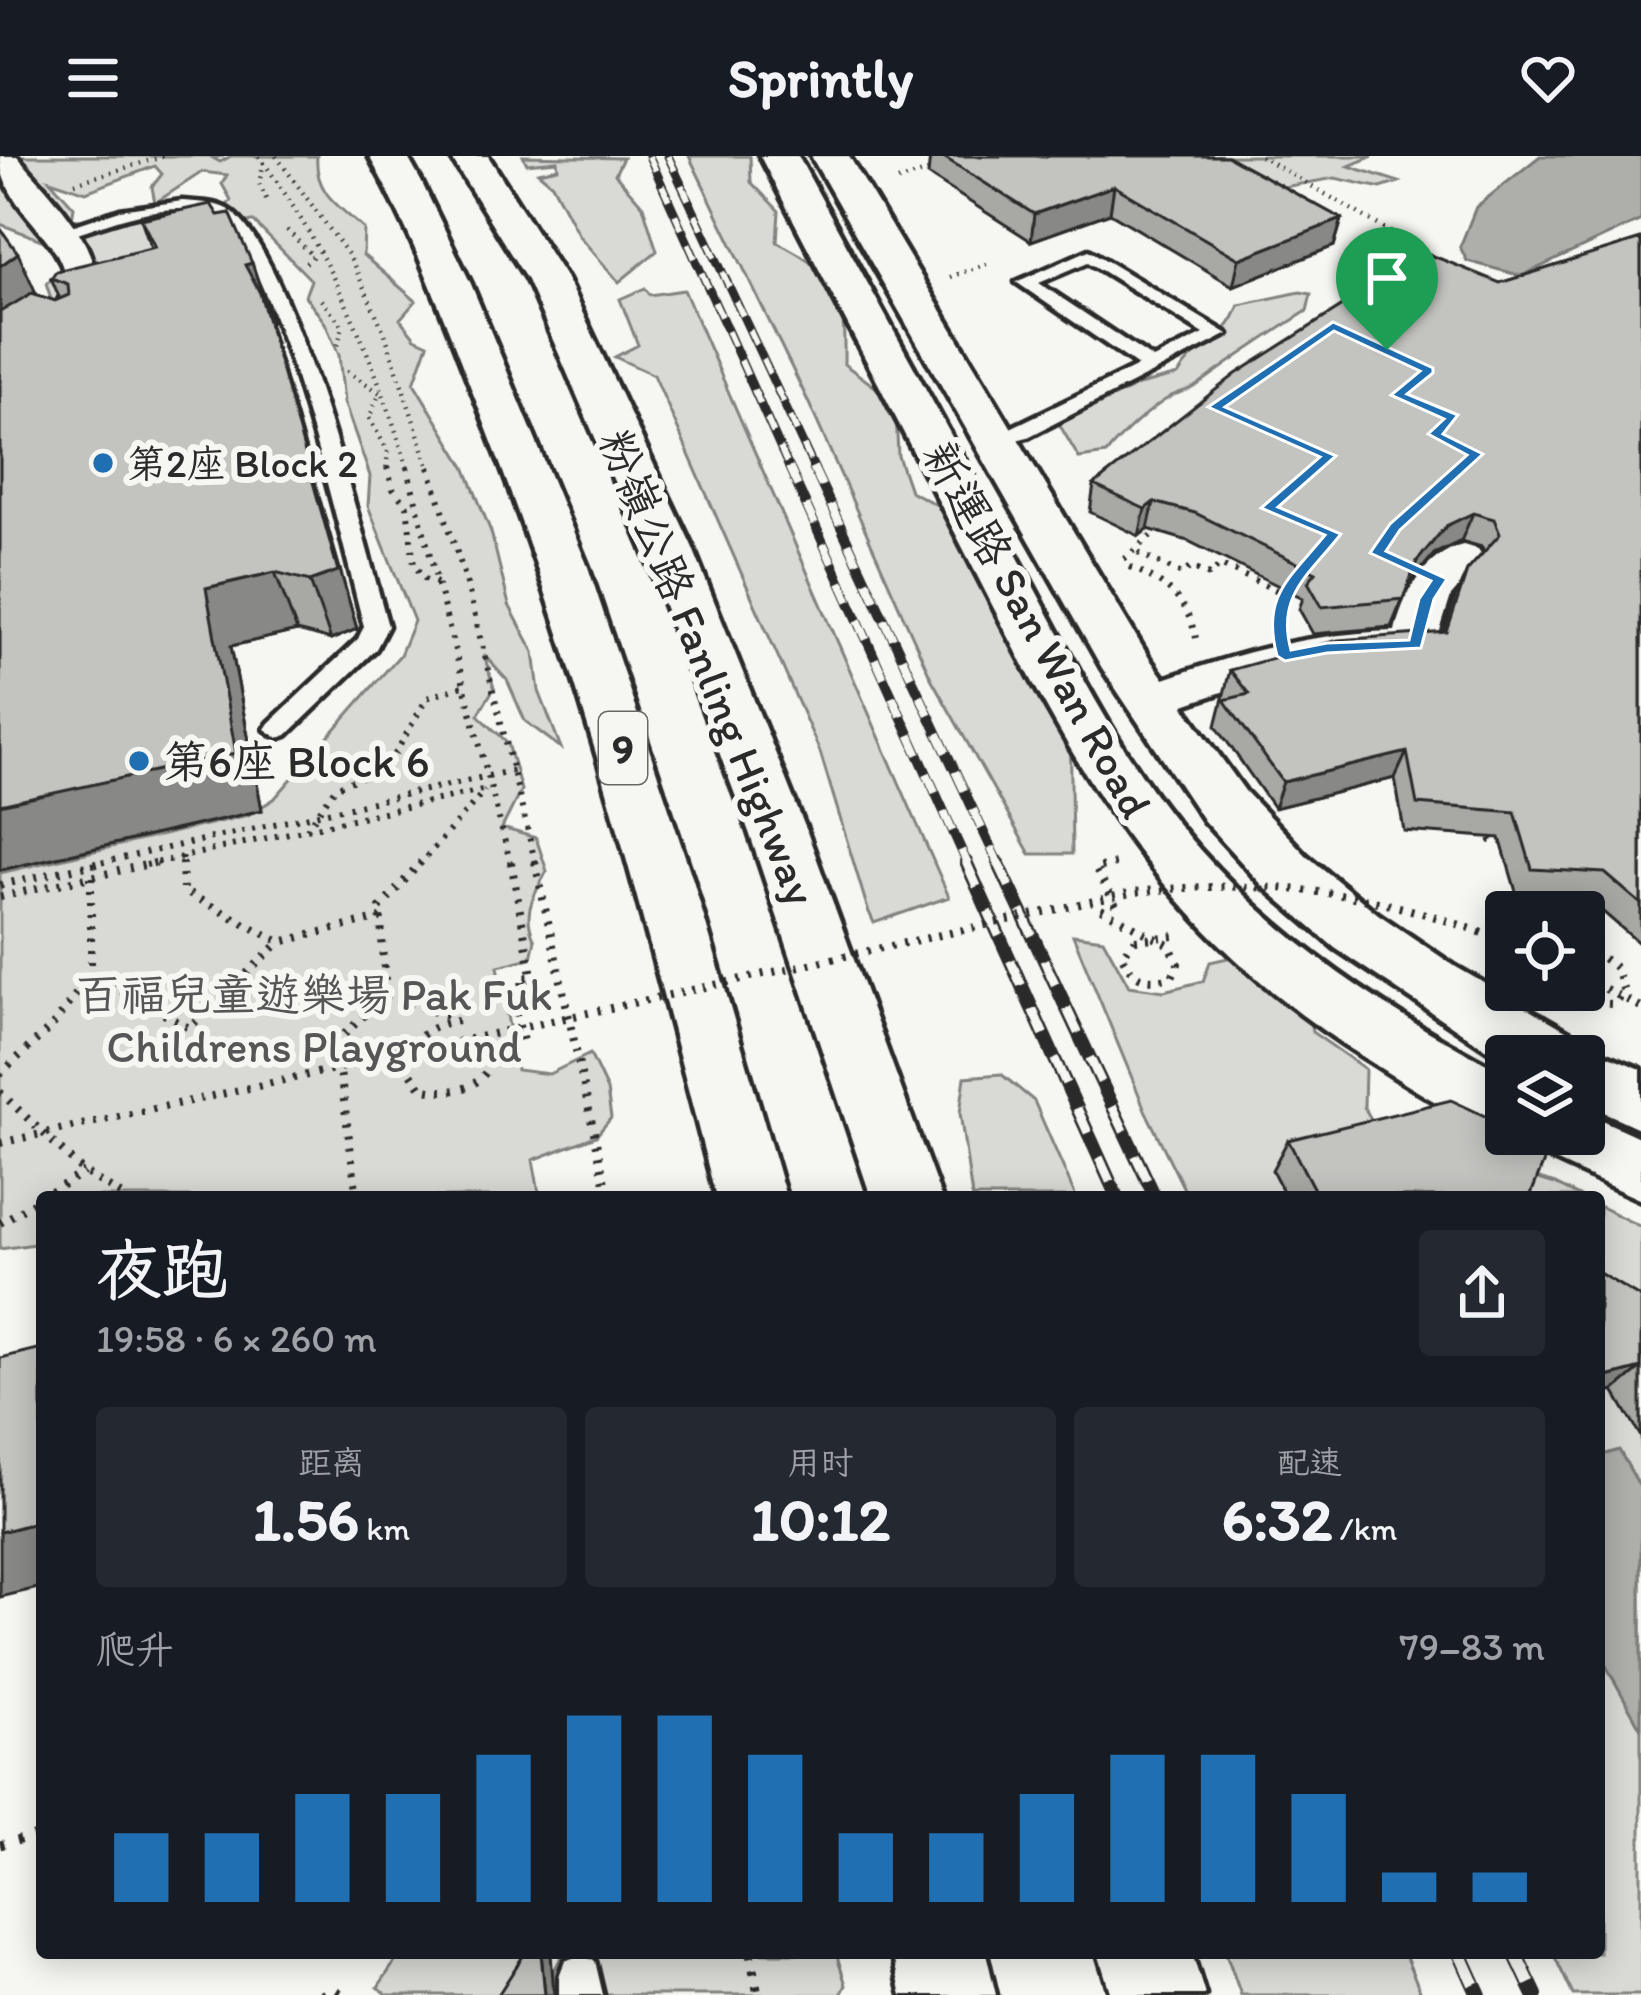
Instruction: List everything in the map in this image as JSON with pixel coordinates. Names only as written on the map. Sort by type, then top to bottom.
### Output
[{"type":"main road","name":"粉嶺公路 Fanling Highway","points":[[388,156],[520,450],[657,851],[749,1191]]},
{"type":"main road","name":"粉嶺公路 Fanling Highway","points":[[470,156],[547,280],[667,546],[778,832],[904,1191]]},
{"type":"main road","points":[[501,156],[547,280]]},
{"type":"main road","name":"新運路 San Wan Road","points":[[779,156],[1083,728],[1143,821],[1220,906],[1294,971],[1409,1051],[1485,1094]]},
{"type":"main road","name":"新運路 San Wan Road","points":[[830,156],[1149,700],[1210,790],[1292,877],[1391,956],[1521,1035]]},
{"type":"main road","points":[[361,187],[461,311]]},
{"type":"main road","points":[[1605,1083],[1641,1101]]},
{"type":"main road","points":[[1605,1153],[1641,1170]]},
{"type":"main road","points":[[941,1959],[950,1995]]},
{"type":"main road","points":[[1147,1959],[1158,1995]]},
{"type":"street","points":[[0,366],[58,340],[84,281],[78,258],[1,159]]},
{"type":"street","points":[[1149,700],[1285,656],[1327,648],[1416,645],[1426,599],[1449,567],[1462,558]]},
{"type":"lane","points":[[60,233],[142,209],[187,206],[222,213],[256,257],[292,338],[376,626],[368,643],[278,729]]},
{"type":"lane","points":[[995,443],[1152,367],[1218,334],[1089,255],[1025,282],[1152,367]]},
{"type":"path","points":[[63,186],[165,156]]},
{"type":"path","points":[[259,156],[324,253],[380,392],[423,525],[486,789],[502,828],[536,997]]},
{"type":"path","points":[[276,156],[350,257],[385,334],[466,580],[515,770],[607,1191]]},
{"type":"path","points":[[1259,156],[1430,255],[1421,265]]},
{"type":"path","points":[[891,184],[955,163]]},
{"type":"path","points":[[1314,203],[1329,196]]},
{"type":"path","points":[[274,212],[295,209]]},
{"type":"path","points":[[313,256],[324,253]]},
{"type":"path","points":[[1120,562],[1167,522]]},
{"type":"path","points":[[410,527],[423,525]]},
{"type":"path","points":[[1138,553],[1182,574],[1191,567],[1209,574],[1220,565],[1285,594]]},
{"type":"path","points":[[1285,656],[1277,627],[1285,594],[1294,582]]},
{"type":"path","points":[[307,829],[336,787],[387,768],[427,698],[463,686]]},
{"type":"path","points":[[0,885],[515,770]]},
{"type":"path","points":[[0,897],[486,789]]},
{"type":"path","points":[[356,1191],[336,1042],[386,994],[380,908],[486,789]]},
{"type":"path","points":[[1485,817],[1491,842],[1530,844]]},
{"type":"path","points":[[182,856],[183,890],[280,942]]},
{"type":"path","points":[[1095,868],[1117,907]]},
{"type":"path","points":[[0,1073],[52,1025],[91,974],[92,877]]},
{"type":"path","points":[[0,1143],[1108,896],[1237,882],[1335,889],[1413,906],[1485,934]]},
{"type":"path","points":[[1101,909],[1170,946],[1178,964],[1172,977],[1149,982],[1130,974],[1122,956],[1135,940],[1183,935]]},
{"type":"path","points":[[91,974],[189,1028],[280,942],[381,918]]},
{"type":"path","points":[[1605,960],[1616,968],[1624,992],[1614,1004],[1605,1004]]},
{"type":"path","points":[[523,1041],[509,988],[517,1005],[527,1004],[521,977],[531,977]]},
{"type":"path","points":[[1605,989],[1641,1007]]},
{"type":"path","points":[[386,994],[458,1021],[429,1028],[410,1048],[406,1066],[421,1088],[442,1094],[471,1088],[489,1072],[495,1048]]},
{"type":"path","points":[[0,1092],[84,1172],[114,1191]]},
{"type":"path","points":[[53,1191],[84,1172]]},
{"type":"path","points":[[0,1223],[36,1201]]},
{"type":"path","points":[[0,1845],[36,1836]]},
{"type":"path","points":[[751,1959],[758,1995]]},
{"type":"path","points":[[321,1995],[335,1990],[343,1995]]},
{"type":"green space","name":"百福兒童遊樂場 Pak Fuk Childrens Playground","points":[[14,156],[224,156],[213,158],[220,162],[231,156],[317,156],[324,189],[364,229],[363,255],[416,301],[400,319],[415,338],[428,344],[414,383],[465,467],[491,532],[509,605],[534,652],[539,691],[561,748],[525,721],[507,680],[484,655],[494,688],[478,715],[508,743],[521,790],[502,828],[536,838],[547,871],[529,913],[535,940],[531,958],[498,966],[517,1070],[549,1074],[590,1054],[607,1090],[611,1118],[596,1136],[533,1160],[539,1191],[36,1191],[36,1244],[0,1249],[0,873],[248,815],[274,799],[400,655],[414,621],[368,506],[370,476],[344,402],[339,355],[325,323],[305,296],[311,280],[254,222],[228,222],[222,212],[231,200],[222,184],[227,175],[202,172],[155,203],[152,187],[162,174],[155,166],[86,192],[50,180],[74,207],[72,219],[86,221],[126,207],[181,215],[141,293],[52,302],[46,283],[68,269],[57,246],[0,224],[0,175],[7,174]]},
{"type":"green space","points":[[523,156],[623,158],[615,174],[643,206],[657,251],[619,282],[579,236],[552,184],[538,172],[558,168],[557,161],[527,164]]},
{"type":"green space","points":[[689,156],[750,156],[751,182],[779,211],[777,242],[815,265],[835,289],[843,321],[844,364],[878,389],[896,411],[898,456],[910,491],[956,515],[1070,710],[1072,854],[1030,854],[931,678],[807,399]]},
{"type":"green space","points":[[1221,156],[1373,156],[1349,166],[1399,182],[1381,188],[1335,178],[1278,188]]},
{"type":"green space","points":[[645,288],[650,295],[684,290],[949,897],[874,923],[820,752],[654,375],[615,357],[638,345],[620,299]]},
{"type":"green space","points":[[1300,292],[1311,294],[1307,311],[1196,386],[1162,402],[1106,454],[1079,458],[1059,424],[1139,385],[1178,375],[1227,327],[1239,305]]},
{"type":"green space","points":[[1073,935],[1103,939],[1129,986],[1164,991],[1203,981],[1210,962],[1245,954],[1306,998],[1312,1032],[1365,1069],[1364,1107],[1377,1129],[1569,1191],[1185,1191],[1146,1112]]},
{"type":"green space","points":[[1001,1074],[1034,1101],[1073,1191],[971,1191],[960,1113],[965,1077]]},
{"type":"green space","points":[[1605,1209],[1641,1227],[1641,1995],[1573,1995],[1556,1959],[1605,1959]]},
{"type":"green space","points":[[397,1959],[525,1959],[504,1995],[388,1995],[378,1987]]},
{"type":"green space","points":[[560,1959],[838,1959],[846,1985],[841,1995],[542,1995]]},
{"type":"green space","points":[[1228,1959],[1407,1959],[1422,1995],[1241,1995]]},
{"type":"shaded area","points":[[1540,156],[1641,156],[1641,220],[1521,276],[1467,261],[1460,247],[1476,207]]},
{"type":"shaded area","points":[[1619,1450],[1641,1489],[1641,1729],[1605,1664],[1605,1454]]},
{"type":"building","points":[[942,156],[1227,156],[1342,219],[1239,259],[1114,186],[1034,214]]},
{"type":"building","points":[[211,204],[218,215],[230,213],[252,263],[245,265],[260,293],[338,571],[310,581],[275,572],[206,588],[236,753],[0,805],[0,312],[32,293],[55,301],[69,295],[68,284],[51,278],[56,271],[155,247],[141,219]]},
{"type":"building","points":[[0,228],[18,253],[0,266]]},
{"type":"building","points":[[1641,239],[1641,904],[1605,873],[1532,869],[1515,812],[1417,804],[1407,752],[1283,782],[1224,700],[1249,694],[1230,670],[1338,640],[1447,632],[1467,571],[1500,534],[1494,519],[1473,513],[1446,526],[1417,561],[1403,599],[1322,607],[1308,582],[1316,572],[1195,513],[1154,502],[1145,509],[1094,485],[1236,374],[1426,253],[1500,283]]},
{"type":"building","points":[[1451,1100],[1485,1116],[1485,1155],[1546,1155],[1532,1191],[1315,1191],[1288,1140]]},
{"type":"building","points":[[1605,1277],[1641,1298],[1641,1368],[1605,1377]]},
{"type":"building","points":[[36,1349],[36,1523],[0,1532],[0,1358]]},
{"type":"building","points":[[521,1959],[542,1959],[545,1995],[498,1995]]},
{"type":"railway","points":[[649,156],[790,470]]},
{"type":"railway","points":[[668,156],[815,470]]},
{"type":"railway","points":[[789,467],[968,865]]},
{"type":"railway","points":[[813,467],[999,865]]},
{"type":"railway","points":[[966,862],[1114,1191]]},
{"type":"railway","points":[[998,862],[1152,1191]]},
{"type":"railway","points":[[1463,1959],[1479,1995]]},
{"type":"railway","points":[[1518,1959],[1535,1995]]},
{"type":"place","name":"第2座 Block 2","points":[[103,463]]},
{"type":"place","name":"第6座 Block 6","points":[[139,761]]},
{"type":"route","points":[[1333,326],[1387,350],[1429,370],[1398,395],[1454,418],[1434,434],[1477,454],[1395,527],[1377,553],[1440,579],[1426,599],[1416,645],[1327,648],[1285,656],[1277,627],[1281,599],[1334,534],[1268,508],[1329,456],[1215,407],[1333,326]]}]
